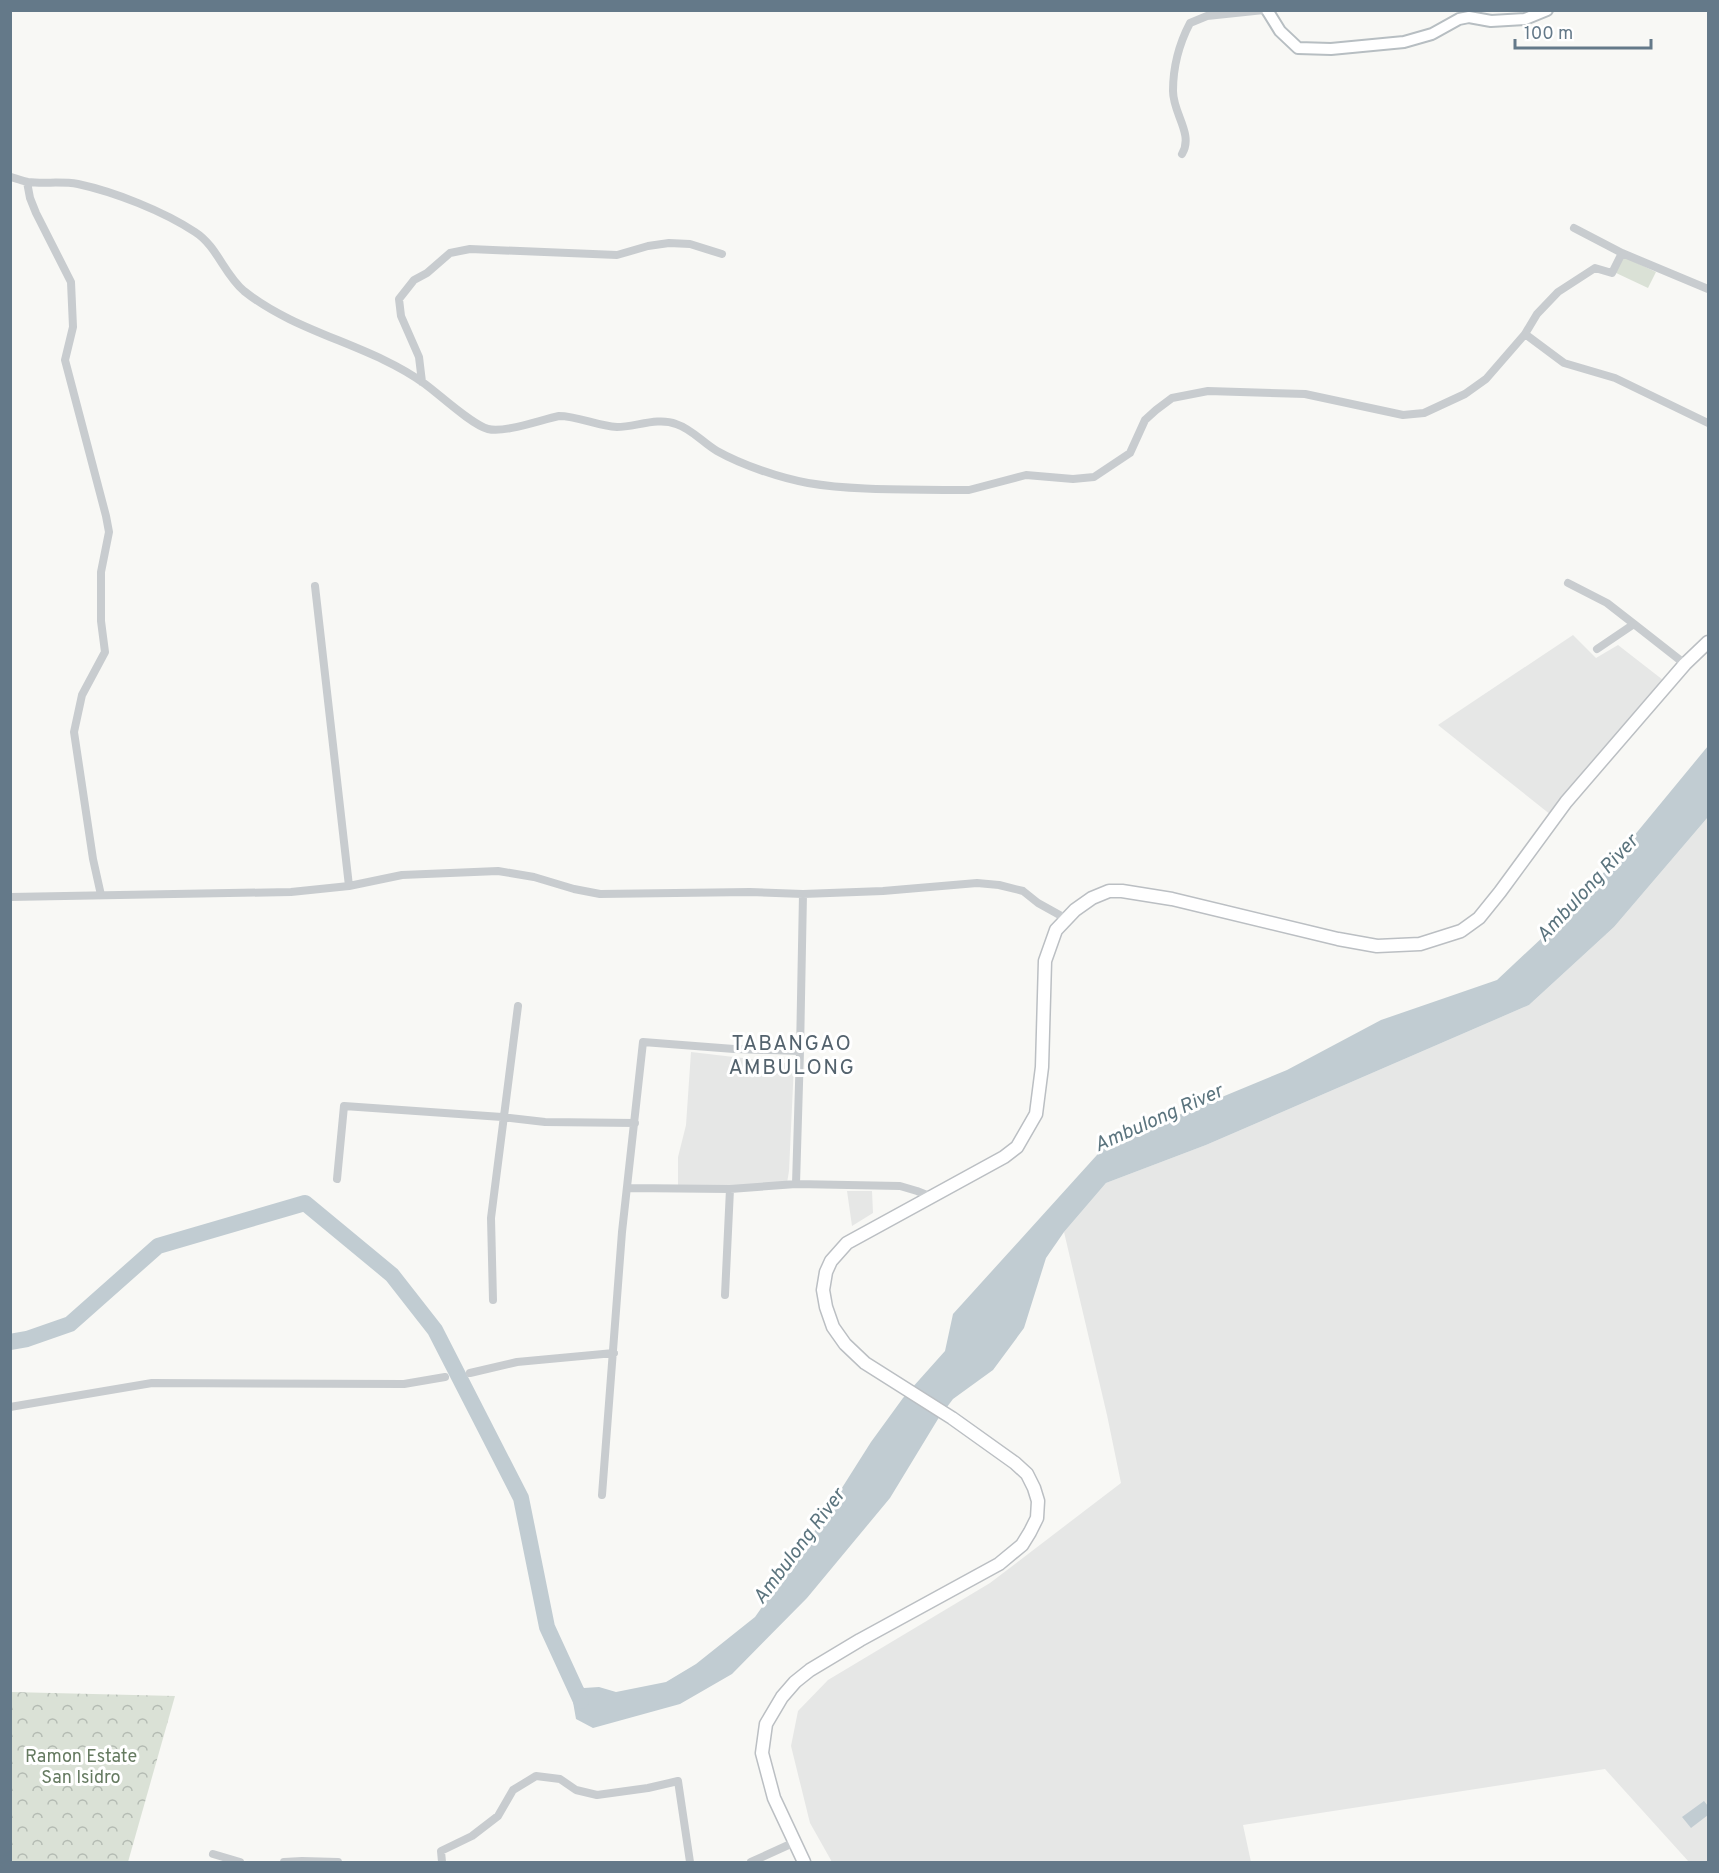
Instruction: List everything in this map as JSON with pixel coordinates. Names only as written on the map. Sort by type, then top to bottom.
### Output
[{"type":"main road","points":[[804,1863],[774,1798],[762,1753],[766,1724],[782,1697],[810,1670],[999,1564],[1022,1545],[1036,1518],[1038,1501],[1027,1474],[952,1418],[865,1363],[845,1344],[833,1327],[826,1308],[823,1290],[826,1272],[835,1256],[848,1243],[1004,1157],[1017,1147],[1036,1114],[1042,1067],[1045,961],[1056,930],[1065,918],[1092,897],[1109,891],[1122,891],[1172,899],[1338,939],[1377,946],[1420,944],[1461,931],[1479,918],[1566,802],[1685,664],[1708,642]]},
{"type":"street","points":[[1182,154],[1186,147],[1187,137],[1174,107],[1173,92],[1177,53],[1190,23],[1207,16],[1266,10],[1280,31],[1298,48],[1331,49],[1404,42],[1469,17],[1491,21],[1525,19],[1547,10]]},
{"type":"street","points":[[10,177],[27,182],[77,184],[156,212],[196,232],[207,242],[243,290],[263,304],[327,336],[381,358],[422,382],[482,427],[491,430],[559,416],[569,416],[614,427],[674,423],[687,429],[716,450],[741,462],[807,483],[858,487],[969,490],[1026,475],[1073,479],[1094,477],[1130,453],[1145,420],[1155,410],[1172,398],[1208,391],[1305,394],[1403,415],[1424,413],[1465,394],[1486,379],[1525,334],[1537,314],[1558,292],[1595,268],[1612,273],[1622,253]]},
{"type":"street","points":[[27,182],[36,213],[71,282],[73,327],[65,360],[109,532],[101,572],[101,621],[105,652],[82,695],[74,732],[93,859],[101,895]]},
{"type":"street","points":[[1574,228],[1622,253],[1708,289]]},
{"type":"street","points":[[422,382],[419,357],[401,316],[399,299],[414,280],[427,273],[454,251],[525,250],[580,255],[617,255],[669,243],[690,244],[722,254]]},
{"type":"street","points":[[1525,334],[1563,363],[1615,378],[1708,423]]},
{"type":"street","points":[[1568,583],[1607,603],[1685,664]]},
{"type":"street","points":[[315,586],[349,886]]},
{"type":"street","points":[[1597,649],[1634,624]]},
{"type":"street","points":[[10,897],[291,892],[349,886],[402,875],[498,871],[534,877],[600,894],[750,892],[803,894],[977,884],[999,885],[1023,891],[1038,903],[1065,918]]},
{"type":"street","points":[[796,1184],[803,894]]},
{"type":"street","points":[[493,1300],[491,1218],[502,1117],[518,1006]]},
{"type":"street","points":[[602,1495],[627,1188],[643,1042],[800,1051]]},
{"type":"street","points":[[337,1179],[344,1106],[545,1122],[635,1123]]},
{"type":"street","points":[[627,1188],[730,1189],[796,1184],[900,1186],[932,1197]]},
{"type":"street","points":[[725,1295],[730,1189]]},
{"type":"street","points":[[470,1373],[517,1362],[614,1353]]},
{"type":"street","points":[[10,1407],[152,1383],[404,1384],[446,1377]]},
{"type":"street","points":[[442,1863],[441,1851],[472,1836],[498,1816],[513,1790],[536,1776],[560,1779],[576,1790],[597,1795],[678,1781],[690,1863]]},
{"type":"street","points":[[750,1863],[795,1842]]},
{"type":"street","points":[[213,1854],[240,1863]]},
{"type":"street","points":[[284,1863],[302,1861],[338,1863]]},
{"type":"shaded area","points":[[1573,635],[1596,658],[1618,645],[1663,680],[1551,815],[1438,725]]},
{"type":"shaded area","points":[[1708,746],[1708,817],[1614,927],[1529,1005],[1206,1145],[1106,1183],[1064,1232],[1046,1258],[1024,1328],[993,1370],[953,1399],[938,1419],[890,1498],[807,1598],[732,1674],[680,1704],[593,1728],[576,1719],[570,1685],[573,1681],[584,1688],[599,1687],[616,1692],[666,1682],[696,1664],[755,1617],[802,1551],[871,1442],[903,1398],[945,1351],[953,1314],[1106,1145],[1287,1070],[1381,1020],[1497,980],[1577,905]]},
{"type":"shaded area","points":[[1708,817],[1708,1862],[1689,1862],[1605,1769],[1243,1825],[1251,1862],[832,1862],[810,1823],[791,1746],[798,1711],[828,1680],[990,1583],[1121,1483],[1064,1232],[1106,1183],[1206,1145],[1529,1005],[1614,927]]},
{"type":"shaded area","points":[[691,1052],[794,1064],[787,1183],[678,1188],[678,1157],[686,1125]]},
{"type":"shaded area","points":[[847,1191],[872,1191],[873,1213],[852,1226]]},
{"type":"shaded area","points":[[1704,1801],[1708,1806],[1708,1815],[1691,1828],[1682,1817]]},
{"type":"green space","points":[[1622,256],[1656,272],[1648,288],[1614,272]]},
{"type":"green space","name":"Ramon Estate San Isidro","points":[[11,1692],[175,1696],[128,1862],[11,1862]]},
{"type":"waterway","name":"Ambulong River","points":[[10,1342],[27,1339],[70,1324],[158,1246],[305,1203],[392,1275],[435,1330],[521,1498],[547,1627],[581,1701]]},
{"type":"district","name":"TABANGAO AMBULONG","points":[[792,1056]]}]
